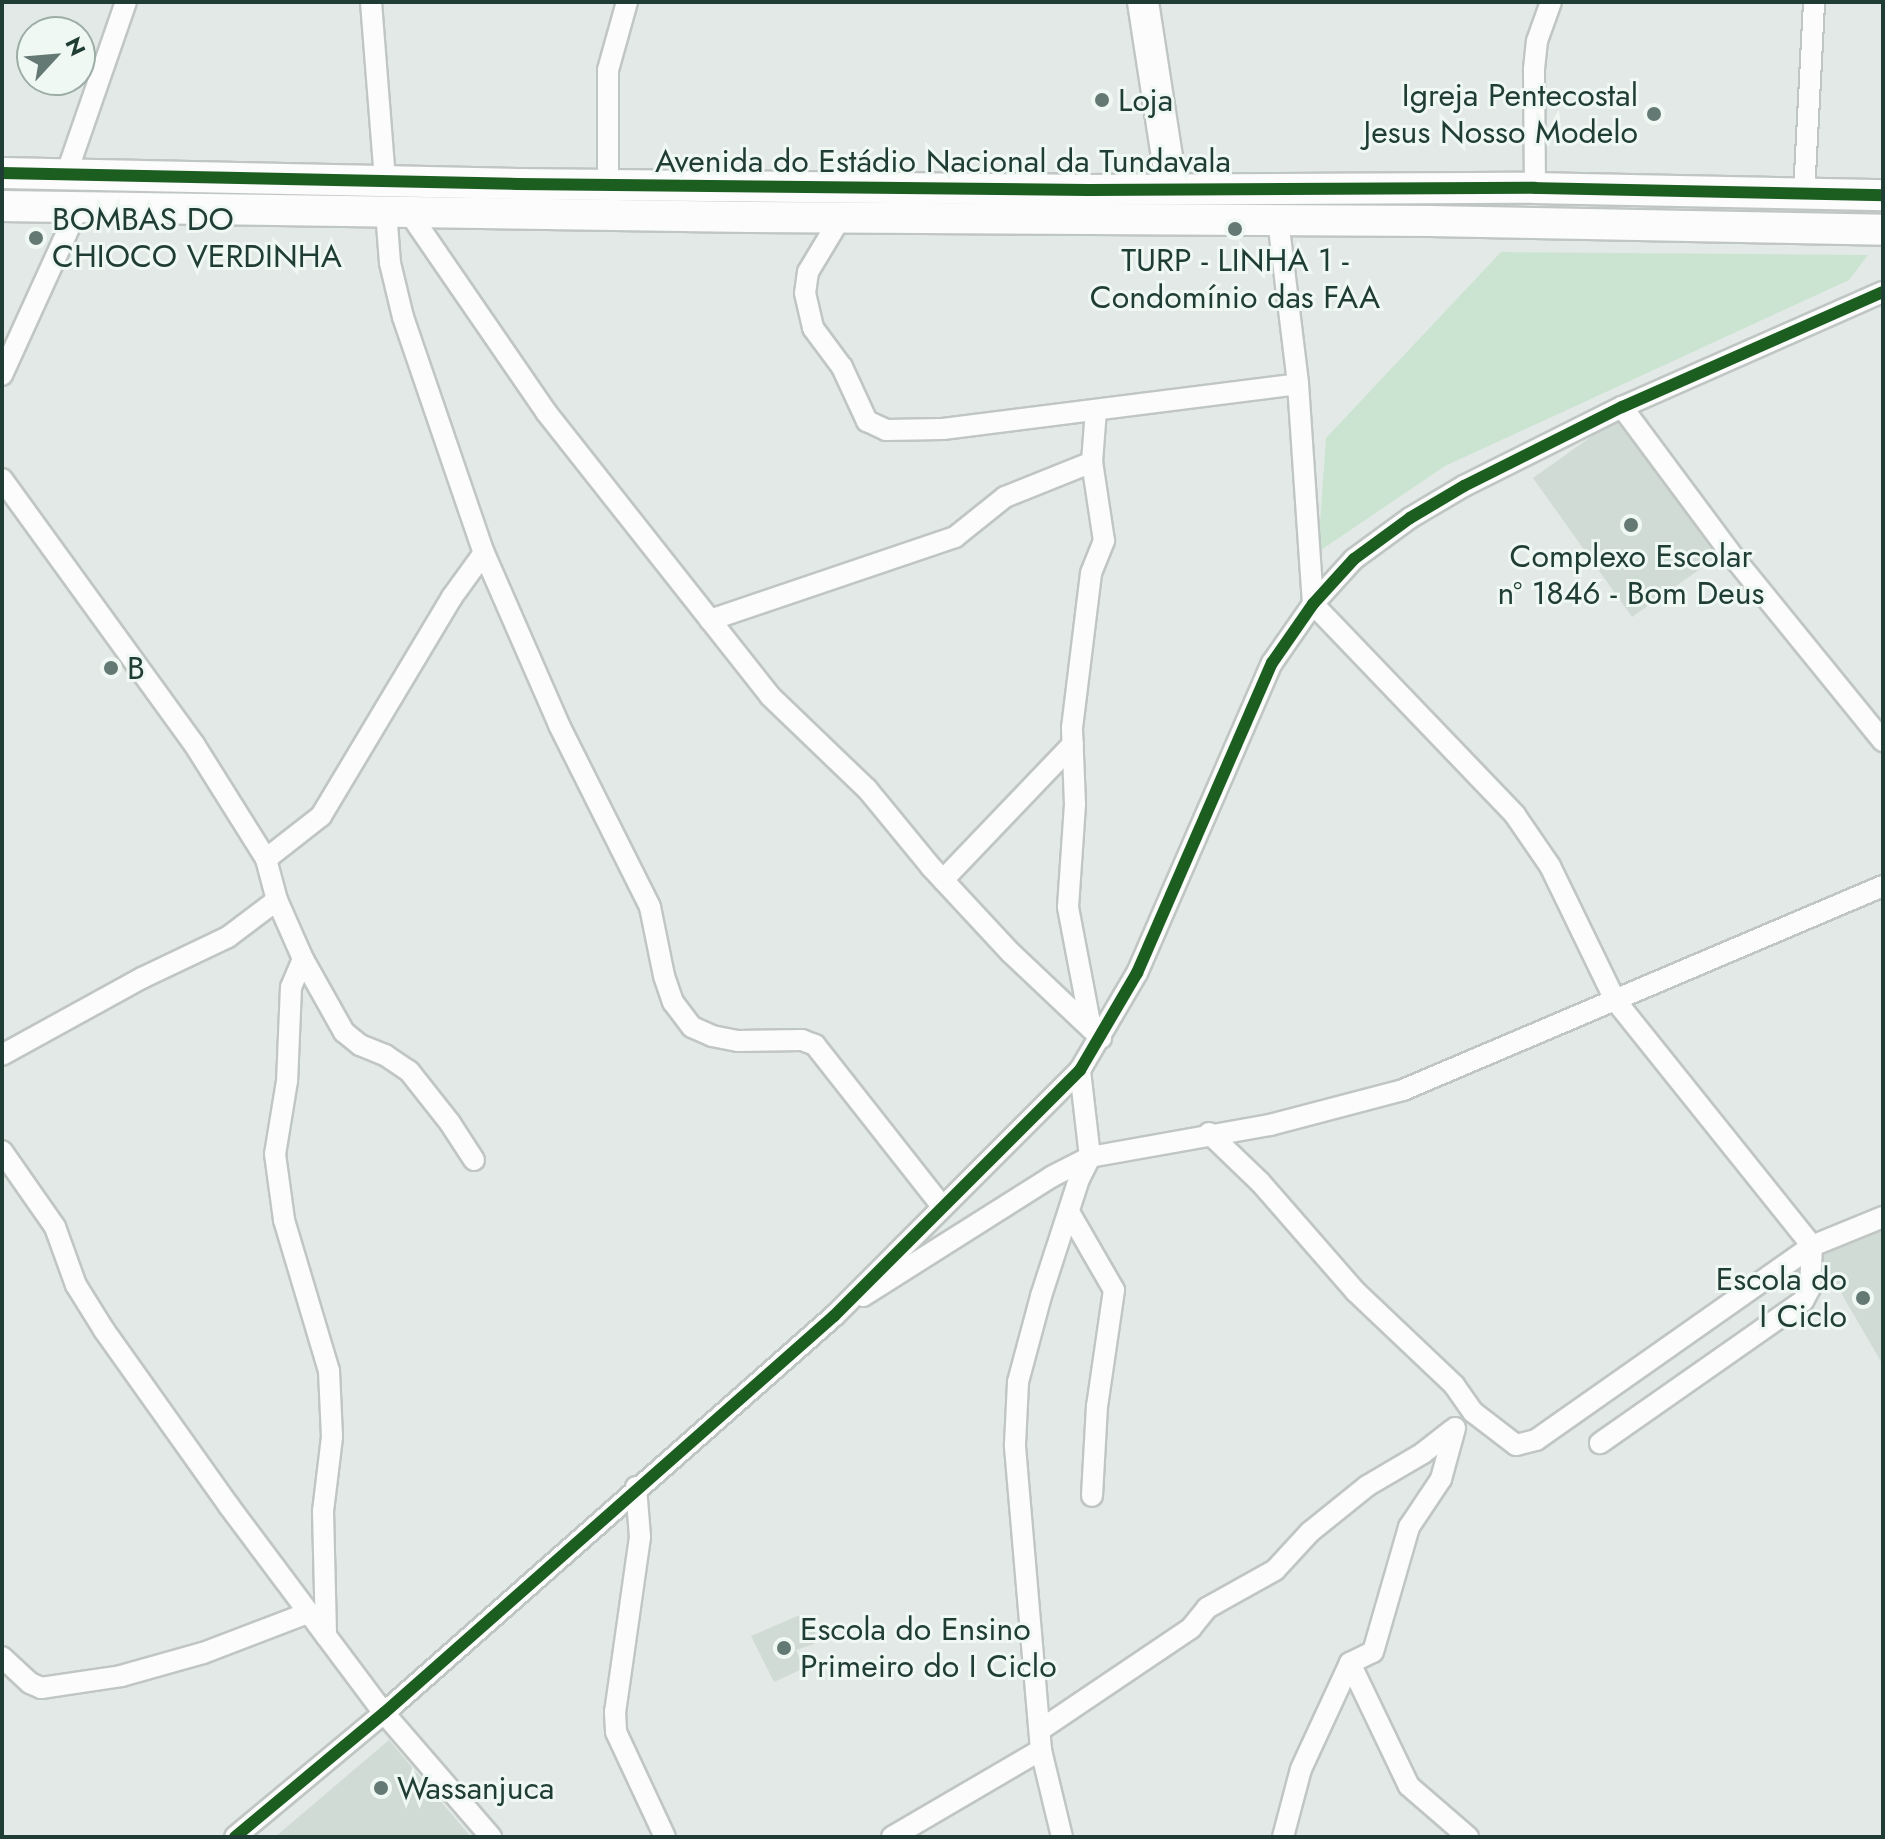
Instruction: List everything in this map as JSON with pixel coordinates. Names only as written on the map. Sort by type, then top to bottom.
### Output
[{"type":"street","points":[[66,175],[126,2]]},
{"type":"street","points":[[371,2],[393,201],[390,263],[403,317],[484,553],[559,725],[650,907],[664,976],[673,1002],[692,1027],[712,1036],[738,1041],[802,1040],[815,1045],[941,1205]]},
{"type":"street","points":[[608,184],[608,70],[627,2]]},
{"type":"street","points":[[1143,2],[1172,189]]},
{"type":"street","points":[[1535,188],[1534,69],[1537,41],[1551,2]]},
{"type":"street","points":[[1804,194],[1814,2]]},
{"type":"street","name":"Avenida do Estádio Nacional da Tundavala","points":[[2,173],[66,175],[393,201],[841,217],[1278,220],[1883,230]]},
{"type":"street","name":"Avenida do Estádio Nacional da Tundavala","points":[[2,206],[78,208],[393,201],[608,184],[1172,189],[1535,188],[1883,195]]},
{"type":"street","points":[[393,201],[546,412],[770,696],[867,789],[943,880],[1011,953],[1096,1033]]},
{"type":"street","points":[[2,375],[78,208]]},
{"type":"street","points":[[841,217],[808,272],[805,293],[813,328],[842,367],[867,421],[886,430],[943,429],[1298,384]]},
{"type":"street","points":[[1278,220],[1298,384],[1313,604],[1515,815],[1550,866],[1615,1000],[1812,1246],[1810,1288],[1803,1301],[1600,1443]]},
{"type":"street","points":[[235,1837],[384,1713],[636,1487],[834,1316],[941,1205],[1080,1070],[1096,1033],[1137,973],[1272,663],[1313,604],[1354,559],[1410,518],[1464,486],[1622,407],[1883,292]]},
{"type":"street","points":[[1622,407],[1735,559],[1883,741]]},
{"type":"street","points":[[1096,410],[1092,462],[1104,541],[1091,573],[1073,744],[1075,804],[1072,884],[1068,907],[1096,1033]]},
{"type":"street","points":[[710,620],[955,537],[1005,497],[1092,462]]},
{"type":"street","points":[[2,479],[194,744],[266,859],[277,900],[303,959],[344,1032],[360,1045],[385,1055],[409,1071],[450,1123],[474,1160]]},
{"type":"street","points":[[266,859],[321,816],[452,597],[484,553]]},
{"type":"street","points":[[943,880],[1073,744]]},
{"type":"street","points":[[834,1316],[1051,1177],[1090,1157],[1209,1133],[1270,1125],[1403,1090],[1883,886]]},
{"type":"street","points":[[2,1055],[142,978],[228,937],[277,900]]},
{"type":"street","points":[[303,959],[291,987],[287,1081],[275,1154],[284,1220],[329,1371],[332,1437],[323,1511],[326,1636]]},
{"type":"street","points":[[1062,1837],[1040,1740],[1015,1444],[1018,1382],[1041,1296],[1079,1179],[1090,1157],[1080,1070]]},
{"type":"street","points":[[1209,1133],[1260,1182],[1355,1291],[1454,1385],[1473,1412],[1516,1445],[1526,1445],[1812,1246],[1883,1217]]},
{"type":"street","points":[[2,1151],[55,1227],[76,1285],[104,1330],[384,1713],[491,1837]]},
{"type":"street","points":[[1069,1212],[1114,1290],[1097,1406],[1092,1496]]},
{"type":"street","points":[[892,1837],[1040,1740],[1191,1628],[1207,1608],[1275,1570],[1310,1532],[1367,1486],[1423,1453],[1473,1412]]},
{"type":"street","points":[[1283,1837],[1301,1769],[1350,1663],[1373,1652],[1409,1527],[1441,1479],[1452,1430]]},
{"type":"street","points":[[636,1487],[640,1537],[615,1712],[616,1732],[665,1837]]},
{"type":"street","points":[[2,1657],[30,1683],[41,1688],[121,1676],[190,1657],[308,1613]]},
{"type":"street","points":[[1350,1663],[1409,1786],[1468,1837]]},
{"type":"shaded area","name":"Complexo Escolar nº 1846 - Bom Deus","points":[[1619,417],[1717,557],[1632,617],[1533,478]]},
{"type":"shaded area","name":"Escola do I Ciclo","points":[[1883,1227],[1883,1365],[1816,1250]]},
{"type":"shaded area","points":[[800,1615],[816,1629],[814,1644],[796,1650],[804,1668],[774,1682],[751,1636]]},
{"type":"shaded area","name":"Wassanjuca","points":[[389,1740],[471,1837],[275,1837]]},
{"type":"green space","points":[[1501,252],[1868,255],[1849,280],[1445,466],[1318,552],[1326,438]]},
{"type":"cycle path","points":[[2,173],[518,184],[1088,190],[1535,188],[1883,195]]},
{"type":"cycle path","points":[[235,1837],[384,1713],[834,1316],[1080,1070],[1137,973],[1272,663],[1313,604],[1354,559],[1410,518],[1464,486],[1622,407],[1883,292]]},
{"type":"place","name":"Loja","points":[[1102,100]]},
{"type":"place","name":"Igreja Pentecostal Jesus Nosso Modelo","points":[[1654,114]]},
{"type":"place","name":"TURP - LINHA 1 - Condomínio das FAA","points":[[1235,229]]},
{"type":"place","name":"BOMBAS DO CHIOCO VERDINHA","points":[[36,238]]},
{"type":"place","name":"Complexo Escolar nº 1846 - Bom Deus","points":[[1631,525]]},
{"type":"place","name":"B","points":[[111,668]]},
{"type":"place","name":"Escola do I Ciclo","points":[[1863,1298]]},
{"type":"place","name":"Escola do Ensino Primeiro do I Ciclo","points":[[784,1648]]},
{"type":"place","name":"Wassanjuca","points":[[381,1788]]}]
